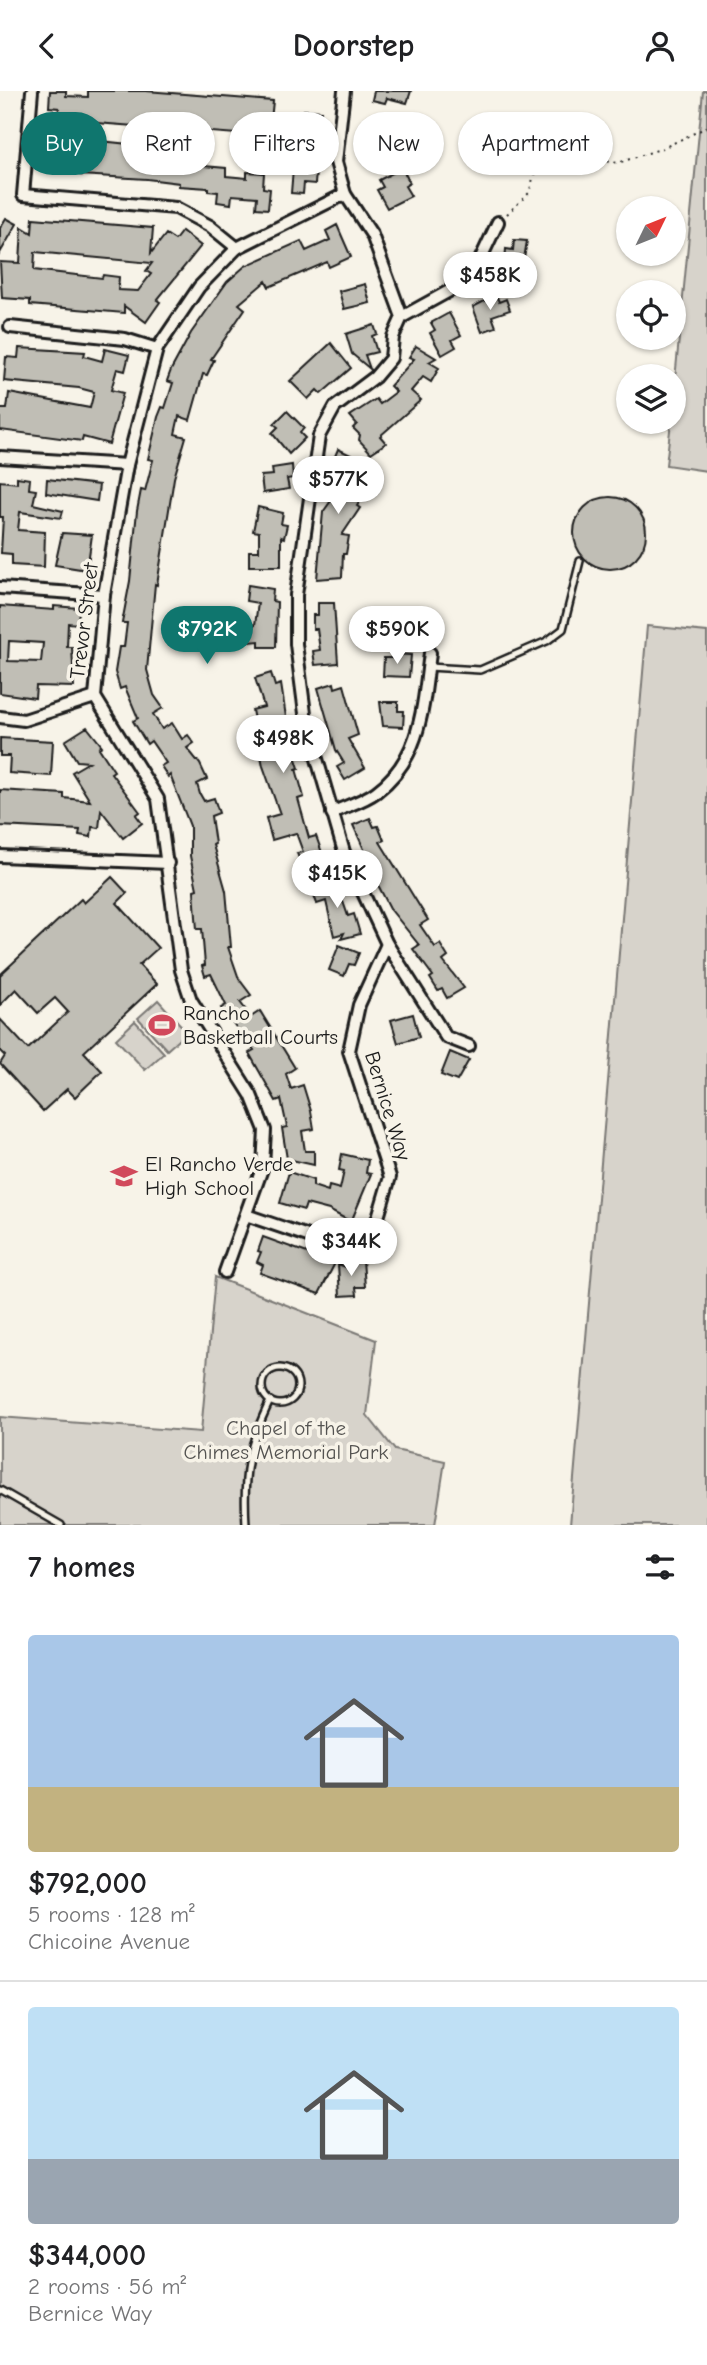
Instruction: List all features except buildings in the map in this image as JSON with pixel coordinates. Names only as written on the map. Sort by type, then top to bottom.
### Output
[{"type":"street","points":[[32,91],[23,195],[176,208],[210,226],[237,248]]},
{"type":"street","points":[[344,91],[336,162],[345,194],[372,235],[402,317]]},
{"type":"street","name":"Trevor Street","points":[[225,1272],[263,1166],[265,1130],[251,1094],[191,1000],[181,970],[158,799],[95,697],[103,595],[127,465],[157,349],[199,287],[237,248],[345,194]]},
{"type":"street","points":[[469,1046],[446,1037],[387,944],[344,852],[306,721],[296,644],[300,569],[319,436],[335,407],[375,377],[391,358],[393,337],[402,317],[471,279],[498,222]]},
{"type":"street","points":[[10,327],[125,339],[157,349]]},
{"type":"street","points":[[0,457],[127,465]]},
{"type":"street","points":[[0,588],[103,595]]},
{"type":"street","points":[[332,813],[376,792],[405,762],[419,732],[430,653]]},
{"type":"street","points":[[0,717],[24,720],[95,697]]},
{"type":"street","points":[[0,856],[168,863]]},
{"type":"street","name":"Bernice Way","points":[[246,1215],[334,1245],[363,1242],[376,1224],[390,1177],[349,1051],[359,1005],[387,944]]},
{"type":"lane","points":[[428,667],[480,670],[547,641],[563,629],[580,561]]},
{"type":"lane","points":[[276,1367],[290,1370],[299,1382],[296,1396],[284,1404],[270,1401],[262,1390],[265,1375],[276,1367]]},
{"type":"lane","points":[[246,1525],[244,1482],[247,1456],[270,1401]]},
{"type":"lane","points":[[0,1490],[61,1525]]},
{"type":"path","points":[[498,222],[529,193],[538,161],[544,153],[592,152],[611,163],[621,162],[663,148],[707,127]]},
{"type":"green space","points":[[703,91],[707,91],[707,471],[666,465],[670,434],[686,434],[686,364],[677,364],[678,350],[686,350],[685,280]]},
{"type":"green space","points":[[647,626],[707,632],[707,1525],[570,1525]]},
{"type":"green space","name":"Rancho Basketball Courts","points":[[158,1000],[187,1032],[167,1050],[138,1018]]},
{"type":"green space","name":"Rancho Basketball Courts","points":[[135,1021],[164,1053],[145,1070],[116,1039]]},
{"type":"green space","name":"Chapel of the Chimes Memorial Park","points":[[215,1277],[376,1340],[367,1415],[395,1450],[445,1461],[435,1525],[0,1525],[0,1417],[201,1432]]},
{"type":"place","name":"Rancho Basketball Courts","points":[[162,1025]]},
{"type":"place","name":"El Rancho Verde High School","points":[[124,1176]]}]
